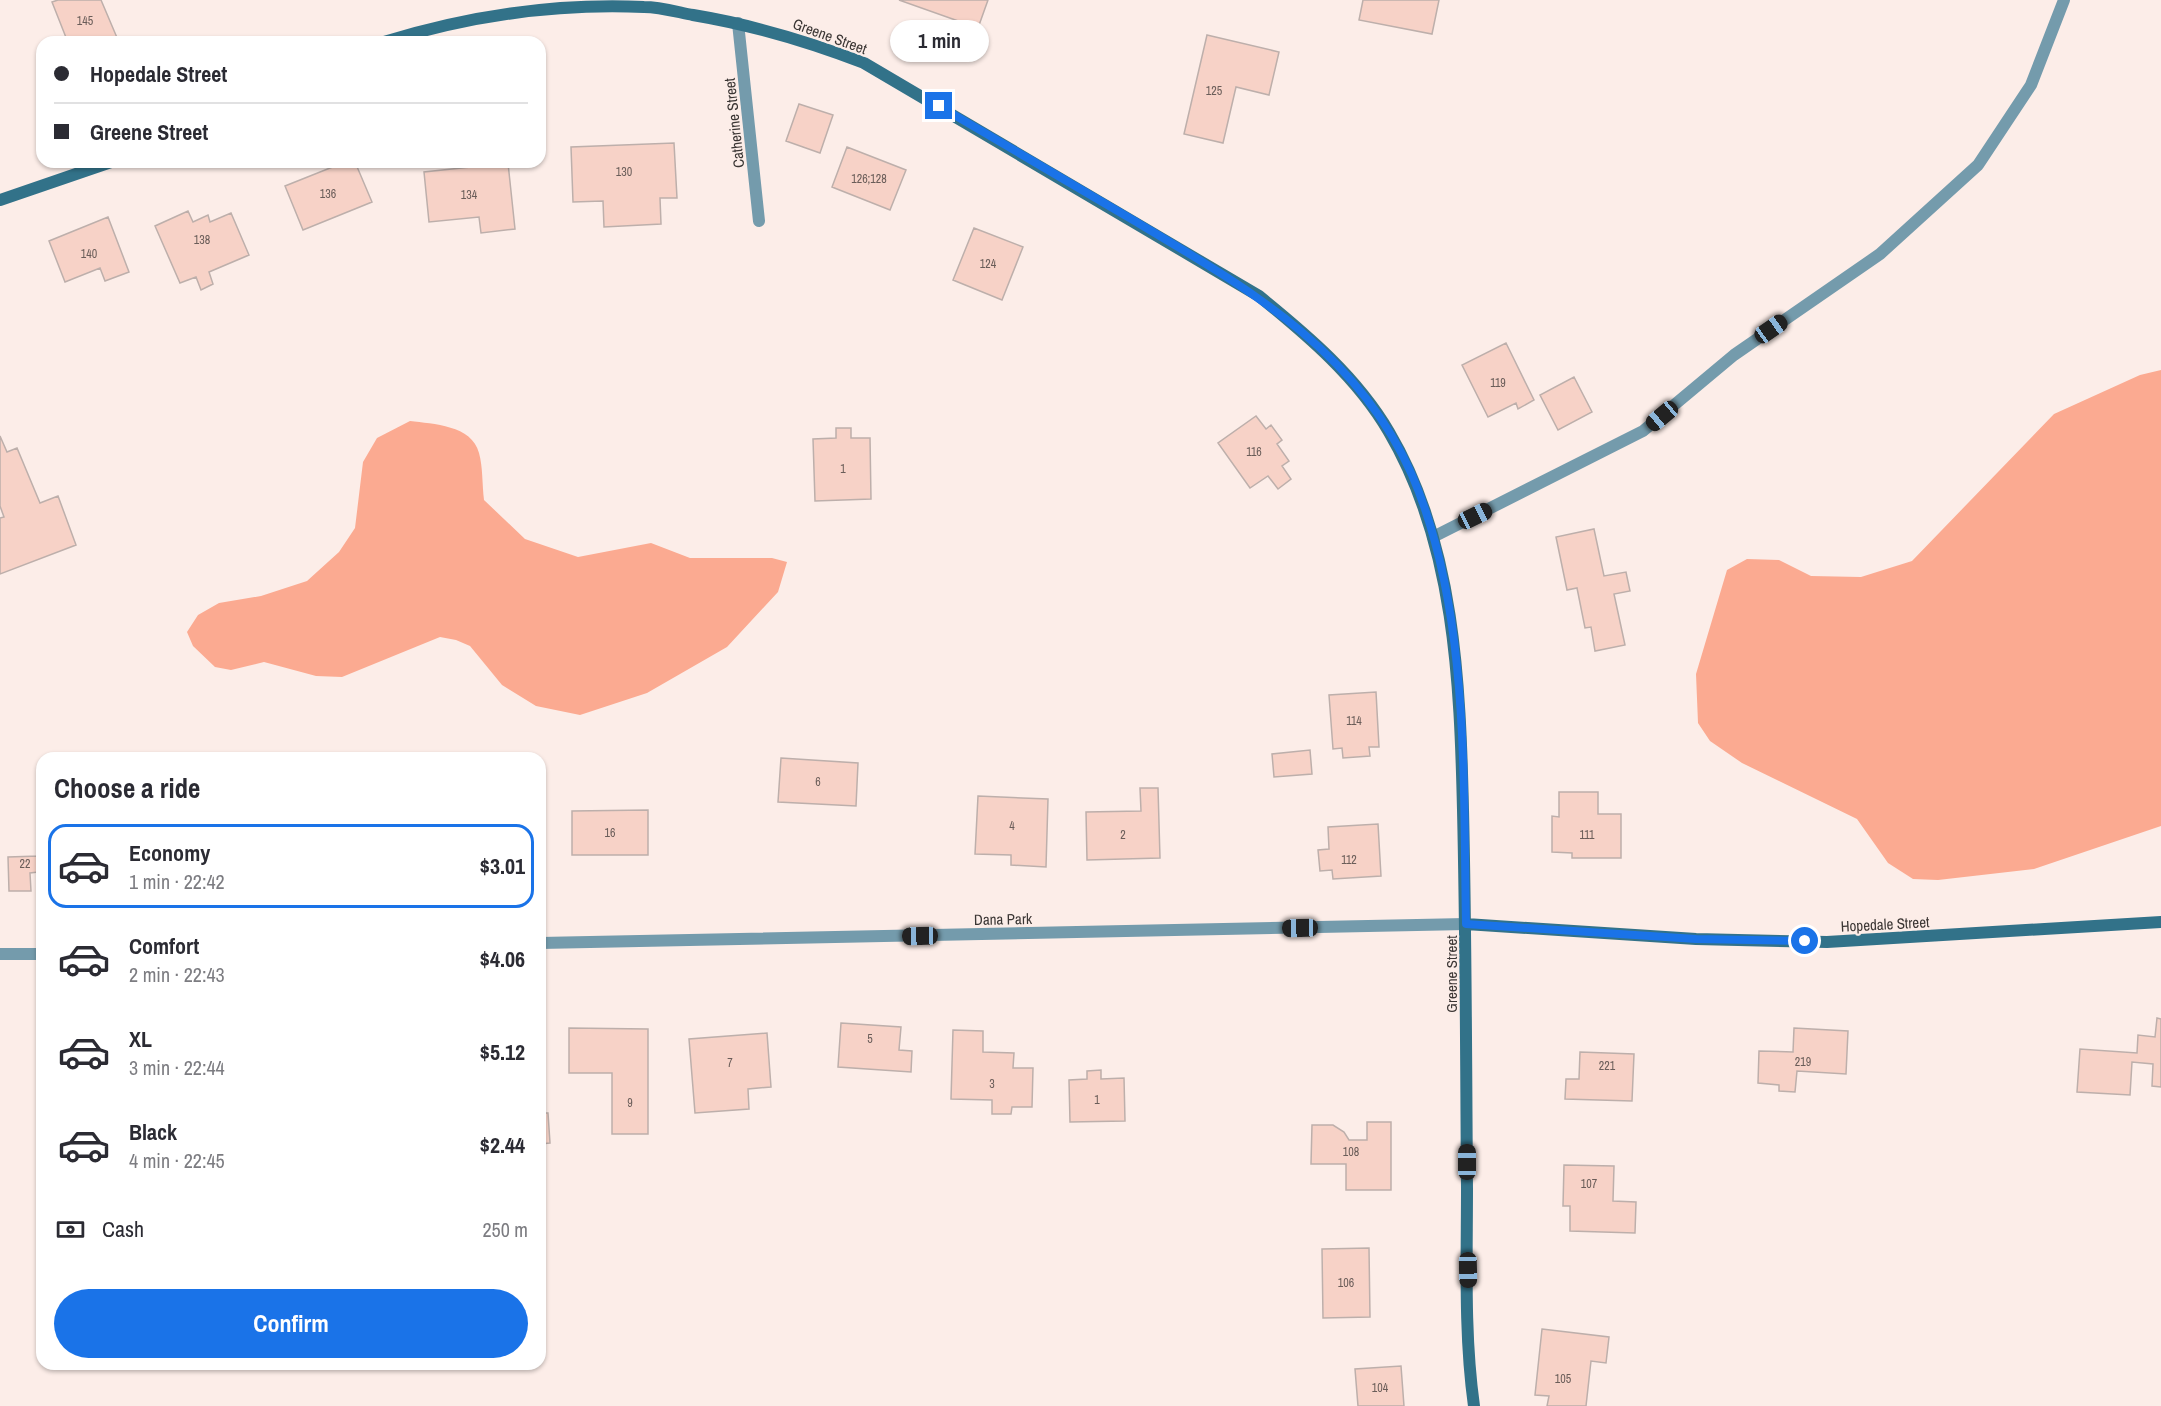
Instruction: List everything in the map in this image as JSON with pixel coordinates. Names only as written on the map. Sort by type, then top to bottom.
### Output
[{"type":"street","points":[[1433,537],[1643,431],[1734,355],[1880,254],[1978,165],[2031,85],[2064,0]]},
{"type":"street","name":"Greene Street","points":[[405,36],[452,23],[505,13],[646,6],[768,29],[864,63],[1259,296],[1307,335],[1346,375],[1388,430],[1412,476],[1433,537],[1447,599],[1456,669],[1462,754],[1466,924],[1467,1248],[1470,1379],[1474,1406]]},
{"type":"street","name":"Catherine Street","points":[[738,23],[759,221]]},
{"type":"street","points":[[0,200],[93,168]]},
{"type":"street","name":"Hopedale Street","points":[[1466,924],[1696,939],[1827,942],[2161,922]]},
{"type":"street","name":"Dana Park","points":[[546,943],[1466,924]]},
{"type":"street","points":[[0,954],[36,954]]},
{"type":"shaded area","points":[[2161,370],[2161,826],[2034,869],[1938,880],[1913,879],[1888,863],[1857,819],[1742,763],[1710,741],[1698,723],[1696,674],[1727,570],[1747,559],[1779,560],[1811,576],[1861,577],[1912,561],[2054,414],[2140,375]]},
{"type":"shaded area","points":[[410,421],[440,425],[460,431],[469,437],[479,453],[484,500],[525,539],[578,557],[651,543],[690,558],[772,558],[787,562],[778,592],[727,647],[647,693],[580,715],[536,706],[502,685],[470,646],[440,637],[342,677],[316,676],[264,662],[231,670],[215,667],[193,646],[187,632],[198,615],[219,603],[261,596],[307,581],[339,552],[355,528],[363,462],[377,438]]},
{"type":"building","points":[[101,0],[116,36],[65,36],[52,2]]},
{"type":"building","points":[[899,0],[988,0],[978,28]]},
{"type":"building","points":[[1363,0],[1439,0],[1432,34],[1359,20]]},
{"type":"building","points":[[1207,35],[1279,52],[1269,95],[1236,87],[1223,143],[1184,134]]},
{"type":"building","points":[[799,104],[833,115],[820,153],[786,141]]},
{"type":"building","points":[[674,143],[677,198],[660,198],[661,224],[604,227],[603,201],[573,202],[571,147]]},
{"type":"building","points":[[847,147],[906,170],[890,210],[832,187]]},
{"type":"building","points":[[330,168],[358,168],[372,202],[303,230],[285,186]]},
{"type":"building","points":[[461,168],[509,168],[515,229],[481,233],[479,217],[429,222],[424,172]]},
{"type":"building","points":[[188,211],[193,222],[208,215],[210,222],[231,213],[249,255],[209,272],[213,284],[201,290],[196,277],[180,283],[155,226]]},
{"type":"building","points":[[108,217],[129,272],[105,281],[100,268],[65,282],[49,241]]},
{"type":"building","points":[[974,228],[1023,247],[1002,300],[953,280]]},
{"type":"building","points":[[1506,343],[1534,400],[1518,409],[1516,403],[1488,417],[1462,365]]},
{"type":"building","points":[[1574,377],[1592,412],[1558,430],[1540,395]]},
{"type":"building","points":[[1256,416],[1266,429],[1271,425],[1282,440],[1277,444],[1289,461],[1282,466],[1291,479],[1278,489],[1268,476],[1250,488],[1218,443]]},
{"type":"building","points":[[836,428],[851,428],[851,438],[870,438],[871,499],[815,501],[813,439],[836,438]]},
{"type":"building","points":[[0,436],[7,452],[17,448],[40,503],[58,496],[76,545],[0,574],[0,518],[4,517],[0,506]]},
{"type":"building","points":[[1594,529],[1604,576],[1626,572],[1630,591],[1614,594],[1625,645],[1595,651],[1591,627],[1585,628],[1577,588],[1567,590],[1556,537]]},
{"type":"building","points":[[1376,692],[1379,747],[1369,747],[1370,756],[1343,758],[1342,748],[1333,749],[1329,695]]},
{"type":"building","points":[[1310,750],[1312,774],[1274,777],[1272,754]]},
{"type":"building","points":[[781,758],[858,763],[856,806],[778,802]]},
{"type":"building","points":[[1140,788],[1158,788],[1160,858],[1087,860],[1086,812],[1141,811]]},
{"type":"building","points":[[1559,792],[1598,792],[1598,814],[1621,814],[1621,858],[1572,858],[1572,853],[1552,852],[1552,816],[1559,817]]},
{"type":"building","points":[[978,796],[1048,799],[1046,867],[1011,865],[1011,855],[975,854]]},
{"type":"building","points":[[648,810],[648,855],[572,855],[572,811]]},
{"type":"building","points":[[1378,824],[1381,876],[1333,879],[1332,870],[1320,871],[1318,850],[1329,849],[1328,827]]},
{"type":"building","points":[[36,856],[36,872],[30,873],[31,891],[9,891],[8,857]]},
{"type":"building","points":[[2157,1018],[2161,1019],[2161,1087],[2152,1086],[2153,1064],[2132,1062],[2130,1095],[2077,1092],[2080,1049],[2137,1053],[2138,1035],[2155,1037]]},
{"type":"building","points":[[841,1023],[901,1027],[899,1050],[912,1051],[911,1072],[838,1067]]},
{"type":"building","points":[[569,1028],[648,1029],[648,1134],[612,1134],[612,1073],[569,1073]]},
{"type":"building","points":[[1794,1028],[1848,1031],[1846,1074],[1797,1071],[1795,1092],[1779,1091],[1779,1085],[1758,1083],[1759,1051],[1793,1052]]},
{"type":"building","points":[[953,1030],[983,1031],[983,1052],[1014,1053],[1013,1068],[1033,1068],[1032,1107],[1012,1107],[1011,1114],[992,1114],[992,1100],[951,1099]]},
{"type":"building","points":[[767,1033],[771,1087],[748,1089],[749,1109],[695,1113],[689,1039]]},
{"type":"building","points":[[1580,1052],[1634,1054],[1632,1101],[1565,1099],[1566,1079],[1579,1079]]},
{"type":"building","points":[[1101,1070],[1101,1079],[1124,1078],[1125,1121],[1070,1122],[1069,1080],[1087,1079],[1087,1071]]},
{"type":"building","points":[[546,1113],[548,1113],[550,1143],[546,1143]]},
{"type":"building","points":[[1367,1122],[1391,1122],[1391,1190],[1346,1190],[1346,1164],[1311,1164],[1312,1125],[1333,1125],[1344,1132],[1349,1140],[1367,1140]]},
{"type":"building","points":[[1564,1165],[1614,1166],[1613,1201],[1636,1202],[1635,1233],[1570,1231],[1570,1206],[1563,1206]]},
{"type":"building","points":[[1369,1248],[1370,1317],[1323,1318],[1322,1249]]},
{"type":"building","points":[[1542,1329],[1609,1337],[1606,1363],[1591,1361],[1586,1406],[1547,1406],[1549,1396],[1535,1395]]},
{"type":"building","points":[[1401,1366],[1404,1406],[1358,1406],[1355,1369]]},
{"type":"route","points":[[939,106],[1259,296],[1307,335],[1354,383],[1388,430],[1412,476],[1433,537],[1447,599],[1456,669],[1462,754],[1466,924],[1696,939],[1805,941]]}]
